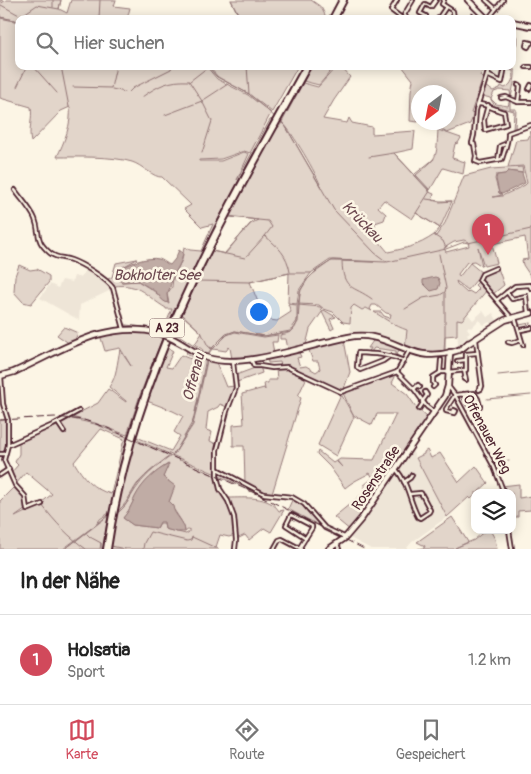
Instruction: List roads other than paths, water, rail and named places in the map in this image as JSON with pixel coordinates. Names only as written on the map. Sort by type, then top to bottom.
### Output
[{"type":"highway","points":[[334,15],[342,0]]},
{"type":"highway","name":"A 23","points":[[106,549],[113,499],[127,442],[156,355],[200,257],[304,70]]},
{"type":"main road","points":[[468,0],[476,15]]},
{"type":"main road","points":[[516,23],[531,26]]},
{"type":"main road","points":[[1,376],[14,372],[89,337],[124,329],[158,333],[207,357],[233,362],[362,336],[375,337],[409,352],[431,355],[451,352],[475,339],[496,324],[530,313]]},
{"type":"main road","points":[[448,386],[451,352]]},
{"type":"main road","name":"Rosenstraße","points":[[329,549],[338,546],[362,518],[445,396],[448,386]]},
{"type":"street","points":[[396,0],[391,10],[400,15]]},
{"type":"street","points":[[406,15],[413,0]]},
{"type":"street","points":[[424,15],[420,13],[425,4],[431,8],[436,0],[445,8],[454,12],[454,15]]},
{"type":"street","points":[[442,4],[444,0]]},
{"type":"street","points":[[486,0],[496,8]]},
{"type":"street","points":[[491,15],[501,2],[498,0]]},
{"type":"street","points":[[441,15],[445,8]]},
{"type":"street","points":[[521,44],[526,46],[527,42],[531,43]]},
{"type":"street","points":[[526,67],[531,67]]},
{"type":"street","points":[[489,70],[478,104],[473,144],[476,162],[502,158],[505,144],[509,139],[508,133],[531,125]]},
{"type":"street","points":[[487,75],[502,82],[504,70]]},
{"type":"street","points":[[518,85],[520,86],[518,102]]},
{"type":"street","points":[[501,98],[518,102],[531,102]]},
{"type":"street","points":[[478,104],[488,106],[504,112],[506,124],[485,130],[484,120],[488,106]]},
{"type":"street","points":[[15,190],[35,219],[39,240],[43,246],[56,258],[71,260],[97,274],[113,288],[124,329]]},
{"type":"street","points":[[496,268],[484,273],[479,278],[513,317],[523,345]]},
{"type":"street","points":[[497,300],[516,286],[530,285],[531,288]]},
{"type":"street","points":[[507,292],[512,298],[531,295]]},
{"type":"street","points":[[526,296],[530,313]]},
{"type":"street","points":[[521,330],[531,328]]},
{"type":"street","points":[[475,339],[482,386]]},
{"type":"street","points":[[508,342],[512,343],[521,340]]},
{"type":"street","points":[[251,359],[254,366],[287,367],[342,392],[398,372],[409,352]]},
{"type":"street","points":[[390,356],[384,361],[360,370],[357,367],[358,353],[390,356],[404,361]]},
{"type":"street","points":[[465,377],[466,354],[476,353]]},
{"type":"street","points":[[440,373],[442,360]]},
{"type":"street","points":[[457,361],[465,360]]},
{"type":"street","points":[[233,362],[236,388],[227,411],[217,450],[217,469],[218,482],[234,517],[235,549]]},
{"type":"street","points":[[433,387],[435,385],[433,377],[440,373],[449,370],[464,370]]},
{"type":"street","points":[[398,372],[414,389],[423,403],[434,412]]},
{"type":"street","points":[[1,376],[3,404],[8,420],[8,445],[4,460],[15,485],[25,496],[26,510],[42,504]]},
{"type":"street","points":[[414,389],[418,385],[420,387]]},
{"type":"street","name":"Offenauer Weg","points":[[448,386],[455,395],[494,467],[502,489]]},
{"type":"street","points":[[419,409],[427,395],[425,392]]},
{"type":"street","points":[[454,413],[446,411],[446,409],[455,395],[464,394],[476,394],[480,406],[470,407],[464,394]]},
{"type":"street","points":[[8,445],[58,423],[78,411]]},
{"type":"street","points":[[58,423],[64,432]]},
{"type":"street","points":[[0,454],[5,454]]},
{"type":"street","points":[[395,468],[410,494],[411,504],[418,517],[420,518],[429,512],[430,510],[421,494],[410,494]]},
{"type":"street","points":[[0,475],[9,469]]},
{"type":"street","points":[[217,469],[264,494],[290,496],[304,504],[325,528],[345,538]]},
{"type":"street","points":[[404,482],[412,475]]},
{"type":"street","points":[[274,549],[279,540],[300,548],[306,538],[312,526],[291,515],[286,525],[306,538]]},
{"type":"street","points":[[510,534],[512,549]]},
{"type":"street","points":[[292,549],[295,546]]},
{"type":"water","points":[[508,171],[522,173],[525,183],[502,194],[499,193],[497,175],[505,174]]},
{"type":"water","name":"Bokholter See","points":[[179,250],[183,253],[167,294],[168,303],[162,300],[156,292],[138,281],[122,282],[118,279],[117,272],[143,260],[154,258],[170,265]]},
{"type":"water","points":[[438,278],[440,283],[438,289],[431,291],[423,283],[423,280]]},
{"type":"water","points":[[169,464],[163,477],[175,486],[169,502],[185,528],[185,532],[165,529],[164,522],[160,522],[157,528],[133,525],[123,518],[145,482]]},
{"type":"waterway","points":[[53,0],[53,7]]},
{"type":"waterway","points":[[22,15],[37,5],[59,9],[61,0]]},
{"type":"waterway","points":[[99,15],[100,0]]},
{"type":"waterway","points":[[231,0],[238,15]]},
{"type":"waterway","points":[[1,5],[19,15]]},
{"type":"waterway","name":"Krückau","points":[[0,17],[15,20]]},
{"type":"waterway","points":[[17,87],[25,70]]},
{"type":"waterway","points":[[37,70],[57,93]]},
{"type":"waterway","points":[[62,70],[69,107]]},
{"type":"waterway","points":[[73,87],[111,88],[115,70]]},
{"type":"waterway","points":[[129,92],[133,88],[169,70]]},
{"type":"waterway","points":[[190,81],[204,70]]},
{"type":"waterway","name":"Krückau","points":[[211,70],[217,77],[249,94],[276,118]]},
{"type":"waterway","points":[[247,70],[249,94]]},
{"type":"waterway","points":[[142,97],[164,84],[176,81],[189,81],[212,121],[202,153]]},
{"type":"waterway","points":[[165,115],[202,101],[228,84]]},
{"type":"waterway","points":[[112,89],[125,92]]},
{"type":"waterway","name":"Krückau","points":[[279,120],[286,127],[334,210],[375,253],[387,262],[446,249],[464,242],[468,243],[531,229]]},
{"type":"waterway","points":[[369,157],[394,153],[430,191],[416,213],[440,228],[434,235]]},
{"type":"waterway","points":[[415,174],[434,159]]},
{"type":"waterway","points":[[426,199],[452,201]]},
{"type":"waterway","points":[[229,217],[268,221],[272,227],[265,236],[278,247],[289,266],[290,272]]},
{"type":"waterway","points":[[225,253],[254,220]]},
{"type":"waterway","points":[[212,251],[245,258],[265,236]]},
{"type":"waterway","points":[[435,236],[443,241],[446,248]]},
{"type":"waterway","points":[[405,309],[423,298],[440,295],[445,292],[446,288],[439,254]]},
{"type":"waterway","name":"Offenau","points":[[208,355],[219,341],[235,331],[264,336],[291,332],[298,322],[300,291],[317,270],[333,260],[386,262]]},
{"type":"waterway","points":[[342,262],[344,278],[347,283],[372,299]]},
{"type":"waterway","points":[[198,281],[250,282],[290,273],[311,273]]},
{"type":"waterway","points":[[445,293],[445,350]]},
{"type":"waterway","points":[[182,315],[201,332],[208,346],[212,349]]},
{"type":"waterway","points":[[519,325],[531,323]]},
{"type":"waterway","name":"Offenau","points":[[174,454],[192,425],[207,359]]},
{"type":"waterway","points":[[498,375],[527,372]]},
{"type":"waterway","points":[[438,412],[450,391]]},
{"type":"waterway","points":[[487,399],[531,395]]},
{"type":"waterway","name":"Offenau","points":[[118,512],[141,480],[168,458]]},
{"type":"waterway","points":[[493,463],[509,461]]},
{"type":"waterway","points":[[42,505],[63,529],[86,549]]},
{"type":"waterway","name":"Offenau","points":[[65,549],[108,515]]},
{"type":"waterway","points":[[143,549],[150,532],[187,541],[191,540],[192,537],[216,548]]},
{"type":"waterway","points":[[87,534],[101,543]]},
{"type":"waterway","points":[[111,546],[125,549]]},
{"type":"railway","points":[[0,420],[55,417],[84,420],[105,427],[259,495],[364,549]]},
{"type":"place","name":"Holsatia","points":[[488,255]]}]
